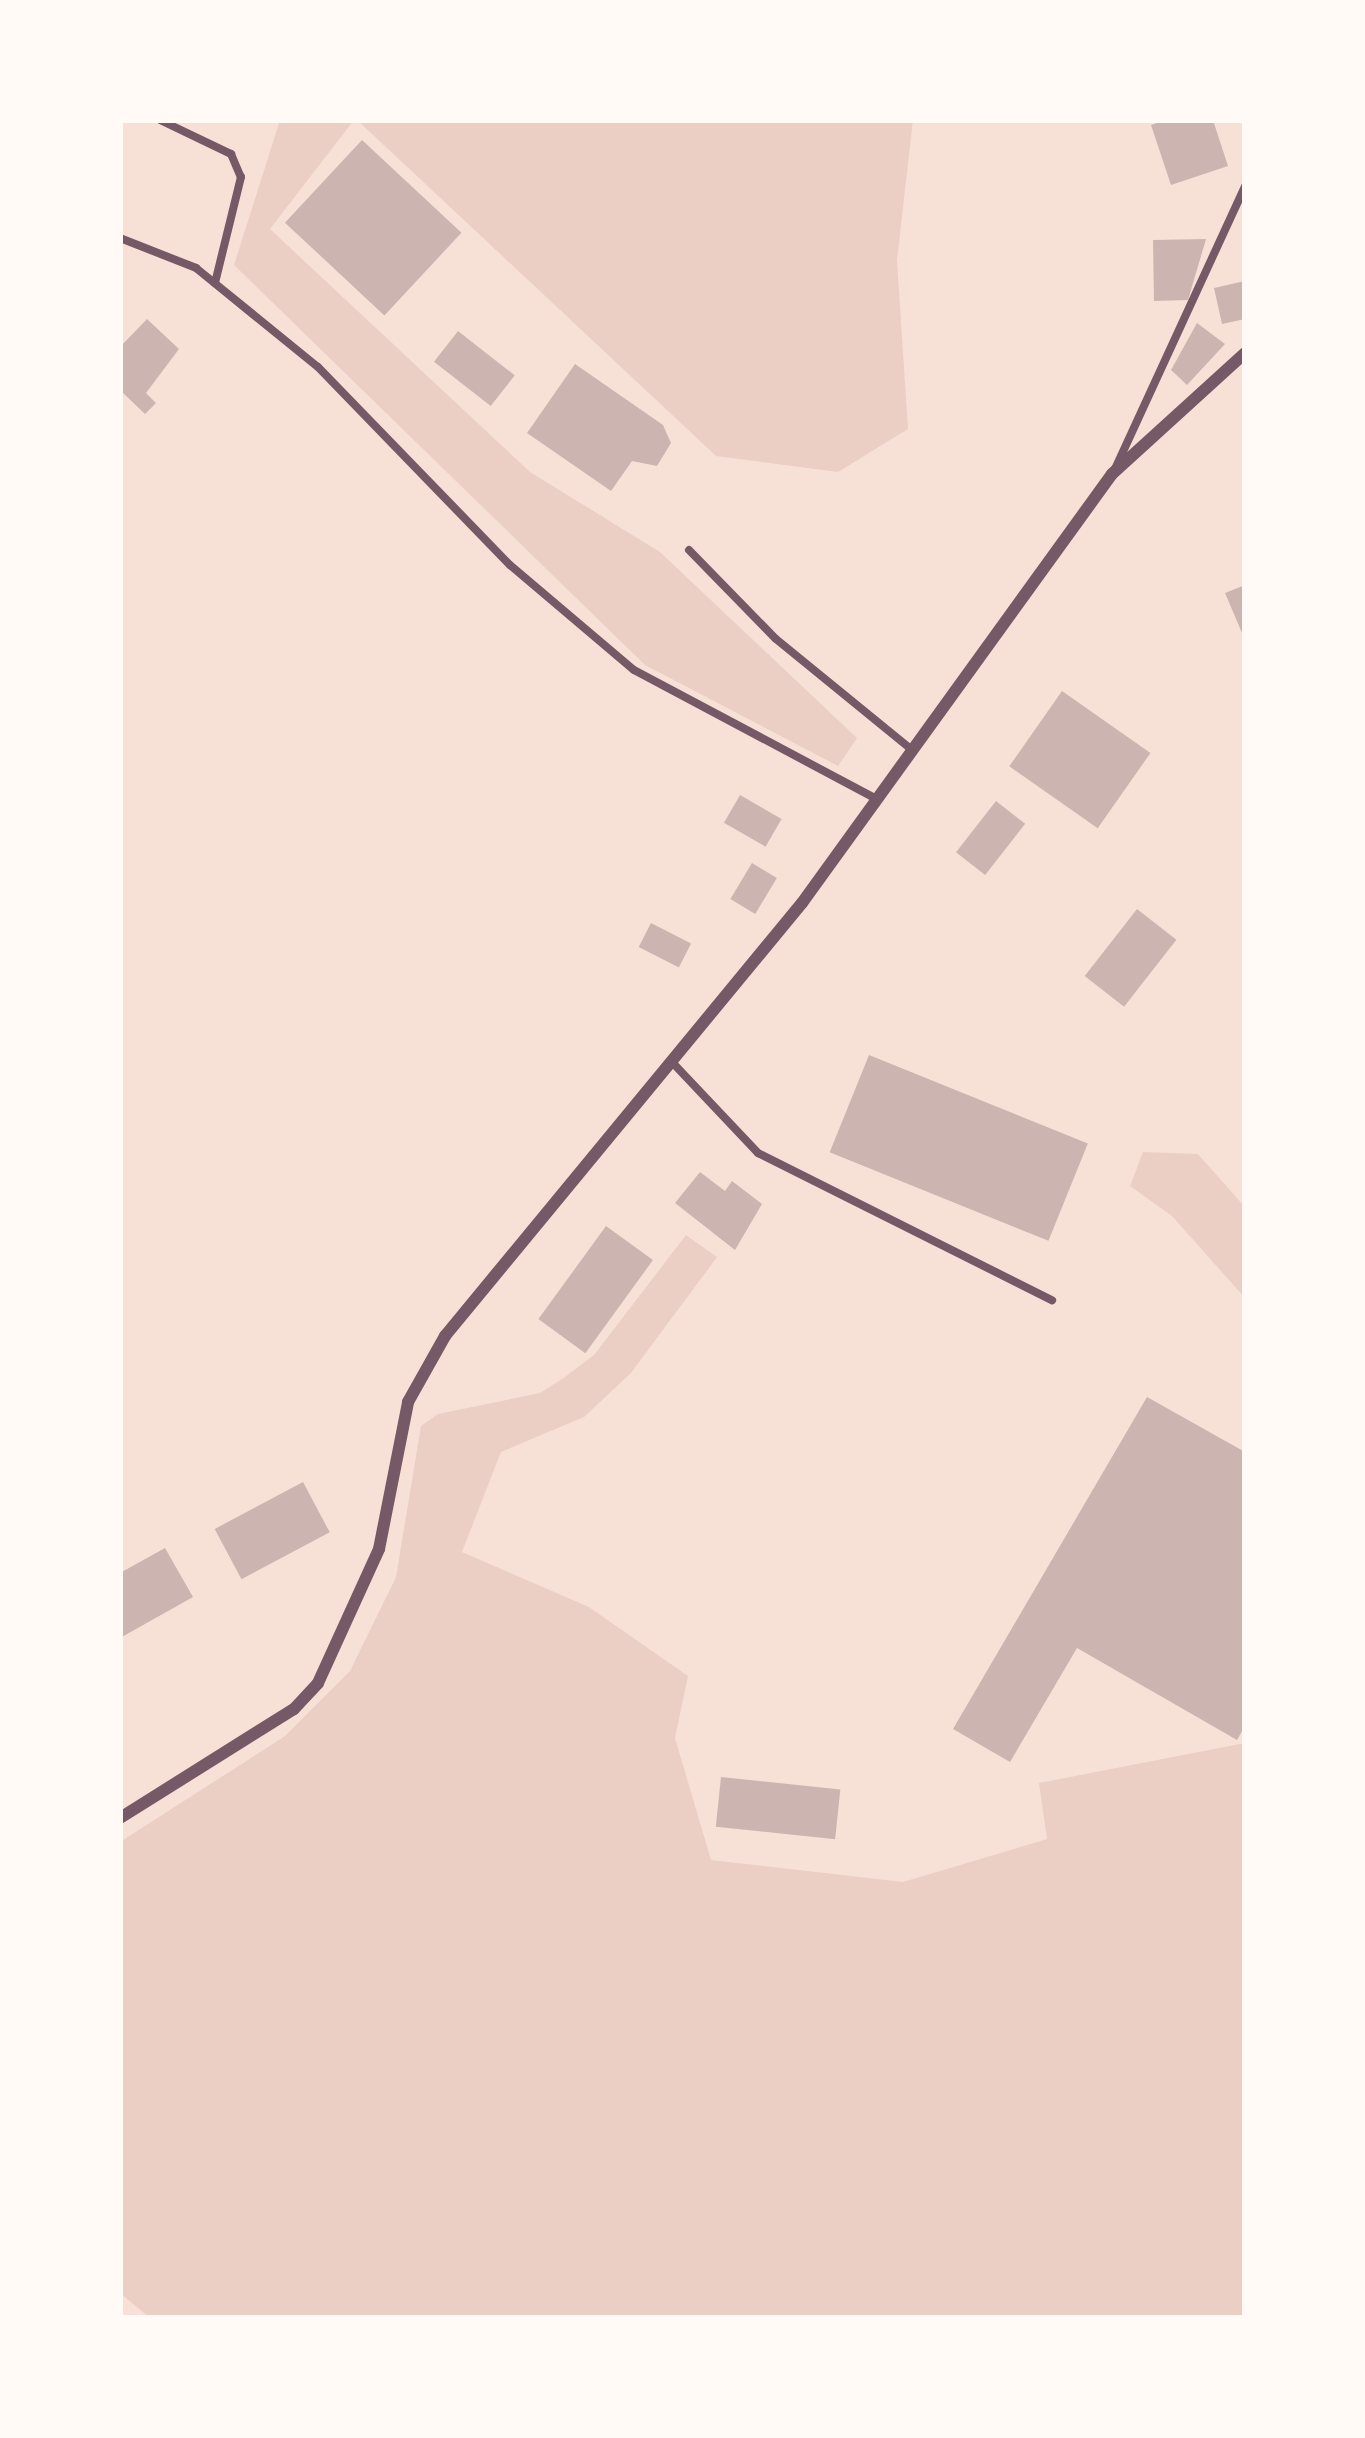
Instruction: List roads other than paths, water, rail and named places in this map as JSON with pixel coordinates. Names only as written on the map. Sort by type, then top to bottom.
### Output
[{"type":"street","points":[[120,1818],[294,1709],[318,1683],[379,1549],[417,1385],[522,1237],[878,800],[1112,474],[1245,353]]},
{"type":"lane","points":[[160,120],[231,154],[241,177],[215,283]]},
{"type":"lane","points":[[1112,474],[1245,187]]},
{"type":"lane","points":[[120,238],[215,283],[318,367],[510,565],[634,670],[878,800]]},
{"type":"lane","points":[[689,550],[776,639],[913,751]]},
{"type":"lane","points":[[670,1060],[758,1153],[1052,1300]]}]
